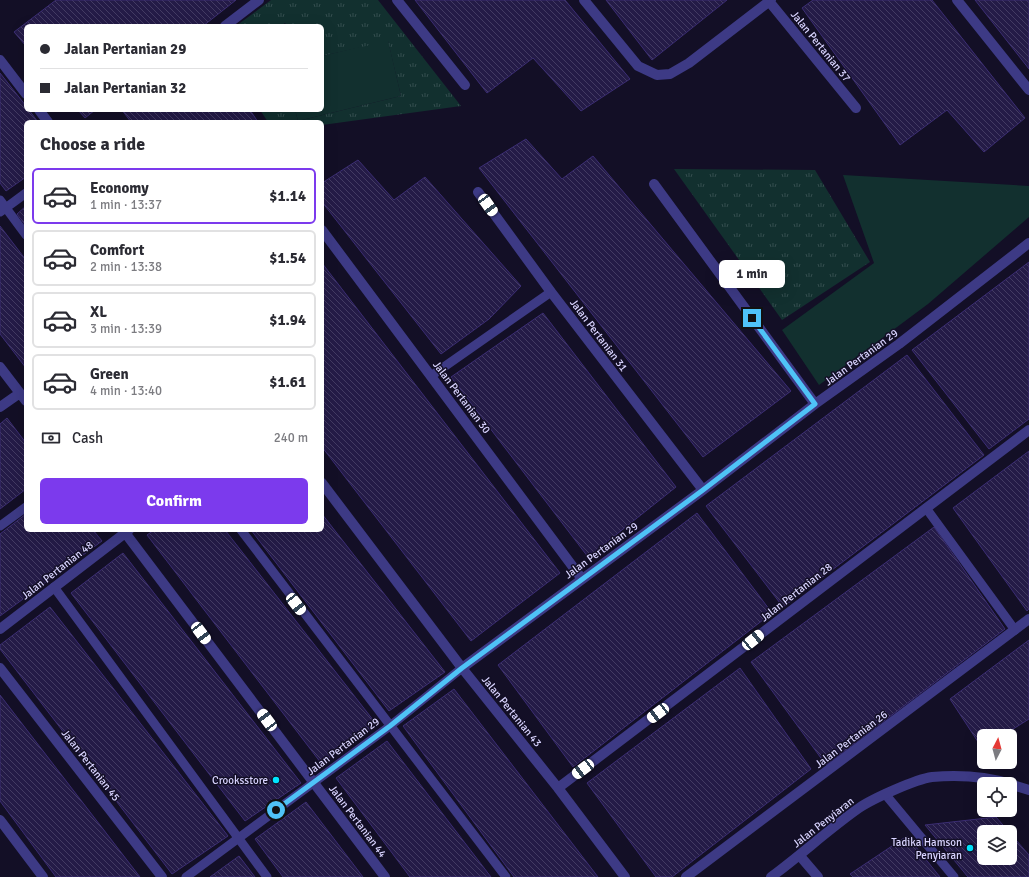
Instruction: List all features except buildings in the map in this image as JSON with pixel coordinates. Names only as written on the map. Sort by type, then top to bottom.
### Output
[{"type":"street","points":[[228,24],[259,0]]},
{"type":"street","points":[[397,0],[465,86]]},
{"type":"street","points":[[584,0],[638,66],[657,75],[670,74],[689,63],[769,0]]},
{"type":"street","name":"Jalan Pertanian 37","points":[[769,0],[856,108]]},
{"type":"street","points":[[957,0],[1029,90]]},
{"type":"street","points":[[0,60],[24,91]]},
{"type":"street","points":[[654,184],[815,404]]},
{"type":"street","name":"Jalan Pertanian 31","points":[[478,192],[551,292],[703,490]]},
{"type":"street","name":"Jalan Pertanian 30","points":[[324,233],[582,579]]},
{"type":"street","name":"Jalan Pertanian 29","points":[[462,668],[703,490],[815,404],[899,344],[1029,243]]},
{"type":"street","points":[[0,367],[23,397],[0,407]]},
{"type":"street","name":"Jalan Pertanian 28","points":[[558,788],[1029,430]]},
{"type":"street","name":"Jalan Pertanian 43","points":[[324,486],[462,668],[558,788],[624,877]]},
{"type":"street","name":"Jalan Pertanian 48","points":[[0,629],[125,532]]},
{"type":"street","name":"Jalan Pertanian 44","points":[[127,532],[385,877]]},
{"type":"street","name":"Jalan Pertanian 26","points":[[686,877],[1029,619]]},
{"type":"street","name":"Jalan Pertanian 45","points":[[0,668],[162,877]]},
{"type":"street","name":"Jalan Penyiaran","points":[[771,877],[860,808],[885,794],[930,777],[968,776],[977,778]]},
{"type":"street","name":"Jalan Penyiaran","points":[[1017,786],[1029,790]]},
{"type":"street","points":[[0,820],[43,877]]},
{"type":"street","points":[[800,856],[818,877]]},
{"type":"lane","points":[[3,210],[24,194]]},
{"type":"lane","points":[[0,200],[3,210],[24,233]]},
{"type":"lane","points":[[431,376],[551,292]]},
{"type":"lane","points":[[0,526],[24,508]]},
{"type":"lane","points":[[926,508],[1015,630]]},
{"type":"lane","points":[[242,532],[506,877]]},
{"type":"lane","points":[[54,587],[267,877]]},
{"type":"lane","name":"Jalan Pertanian 29","points":[[186,877],[390,726],[462,668]]},
{"type":"lane","points":[[885,794],[954,877]]},
{"type":"green space","points":[[271,0],[378,0],[461,106],[324,125],[324,120],[302,120],[401,96],[388,41],[324,56],[324,24],[239,24]]},
{"type":"green space","points":[[388,40],[401,96],[298,120],[296,112],[324,112],[324,56]]},
{"type":"green space","points":[[261,112],[296,112],[298,120],[267,120]]},
{"type":"green space","points":[[674,169],[815,170],[870,262],[782,320]]},
{"type":"green space","points":[[843,175],[1029,186],[1029,217],[928,304],[819,385],[782,330],[874,263]]},
{"type":"place","name":"Crooksstore","points":[[276,780]]},
{"type":"place","name":"Tadika Hamson Penyiaran","points":[[970,848]]},
{"type":"route","points":[[276,810],[390,726],[462,668],[703,490],[815,404],[752,318]]}]
